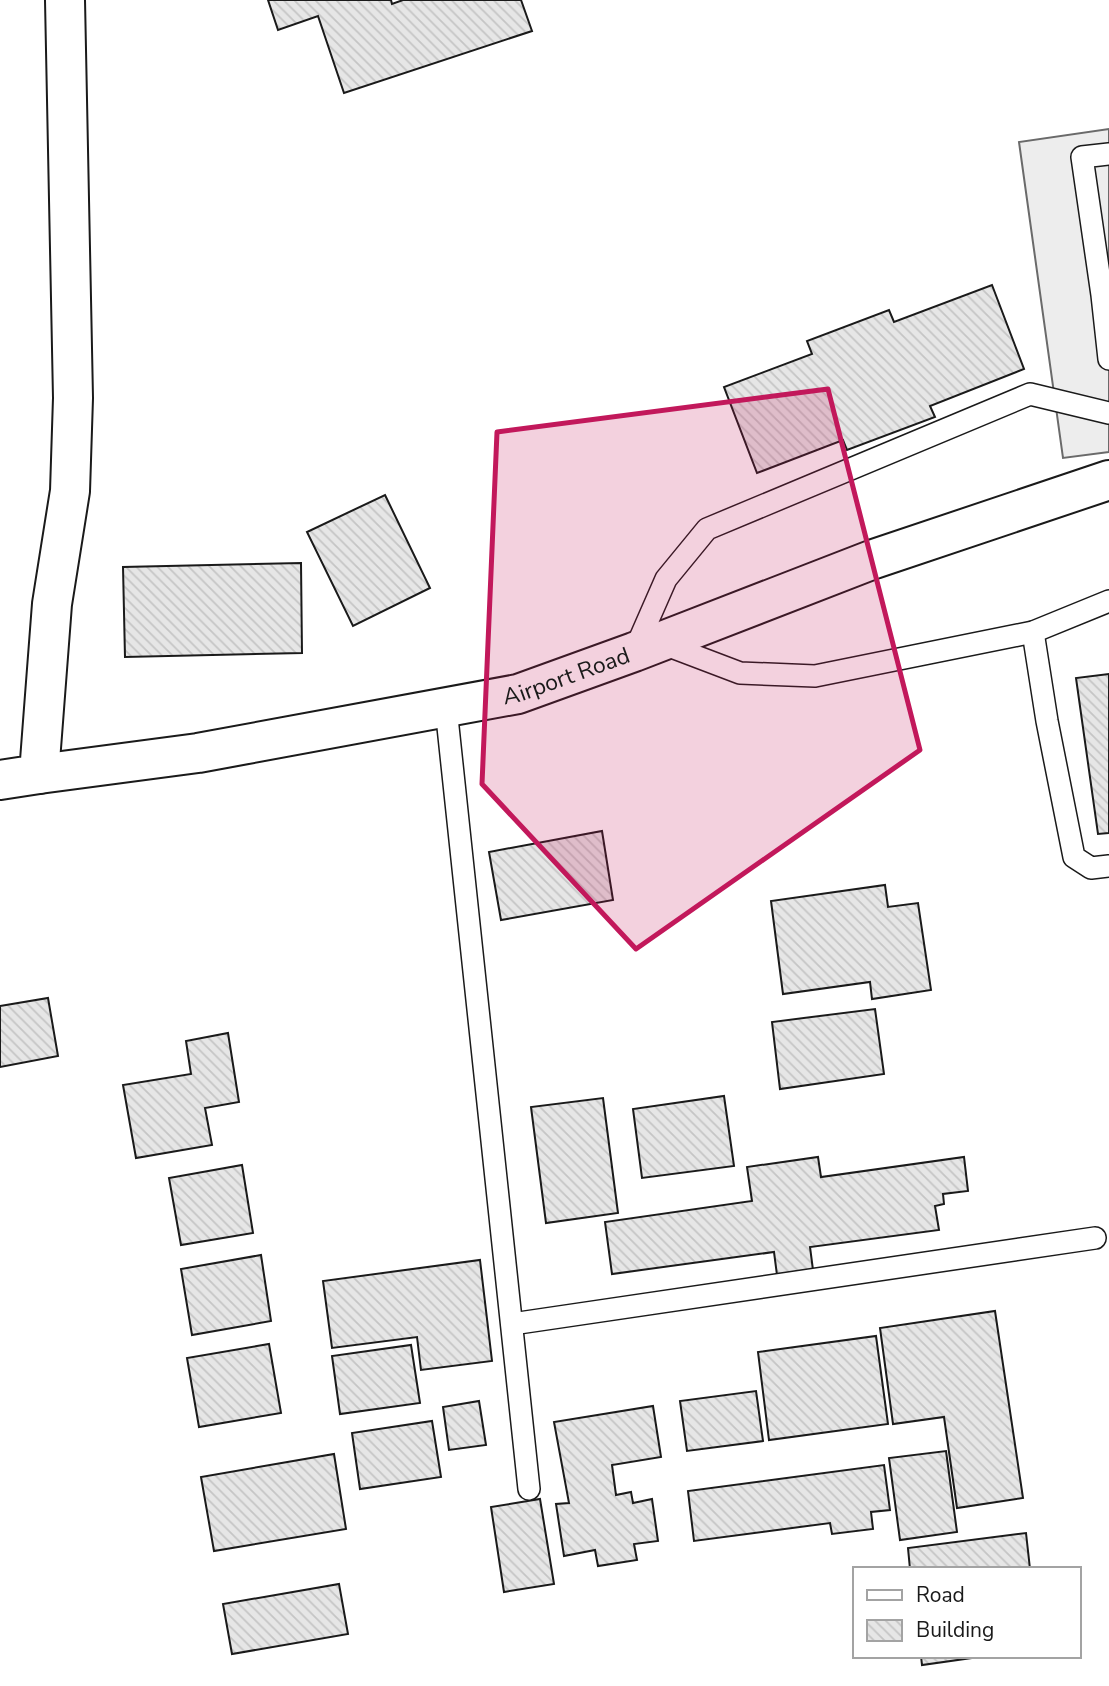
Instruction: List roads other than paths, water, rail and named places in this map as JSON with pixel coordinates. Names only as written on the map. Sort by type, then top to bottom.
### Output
[{"type":"street","points":[[38,774],[52,604],[70,491],[73,398],[65,0]]},
{"type":"street","name":"Airport Road","points":[[0,779],[198,753],[518,694],[874,559],[1109,480]]},
{"type":"lane","points":[[1109,154],[1082,157],[1109,359]]},
{"type":"lane","points":[[1109,413],[1030,394],[706,529],[666,579],[647,647],[740,673],[815,676],[1032,632],[1109,601]]},
{"type":"lane","points":[[1032,632],[1074,857],[1091,868],[1109,866]]},
{"type":"lane","points":[[446,708],[529,1489]]},
{"type":"lane","points":[[512,1324],[1096,1238]]}]
